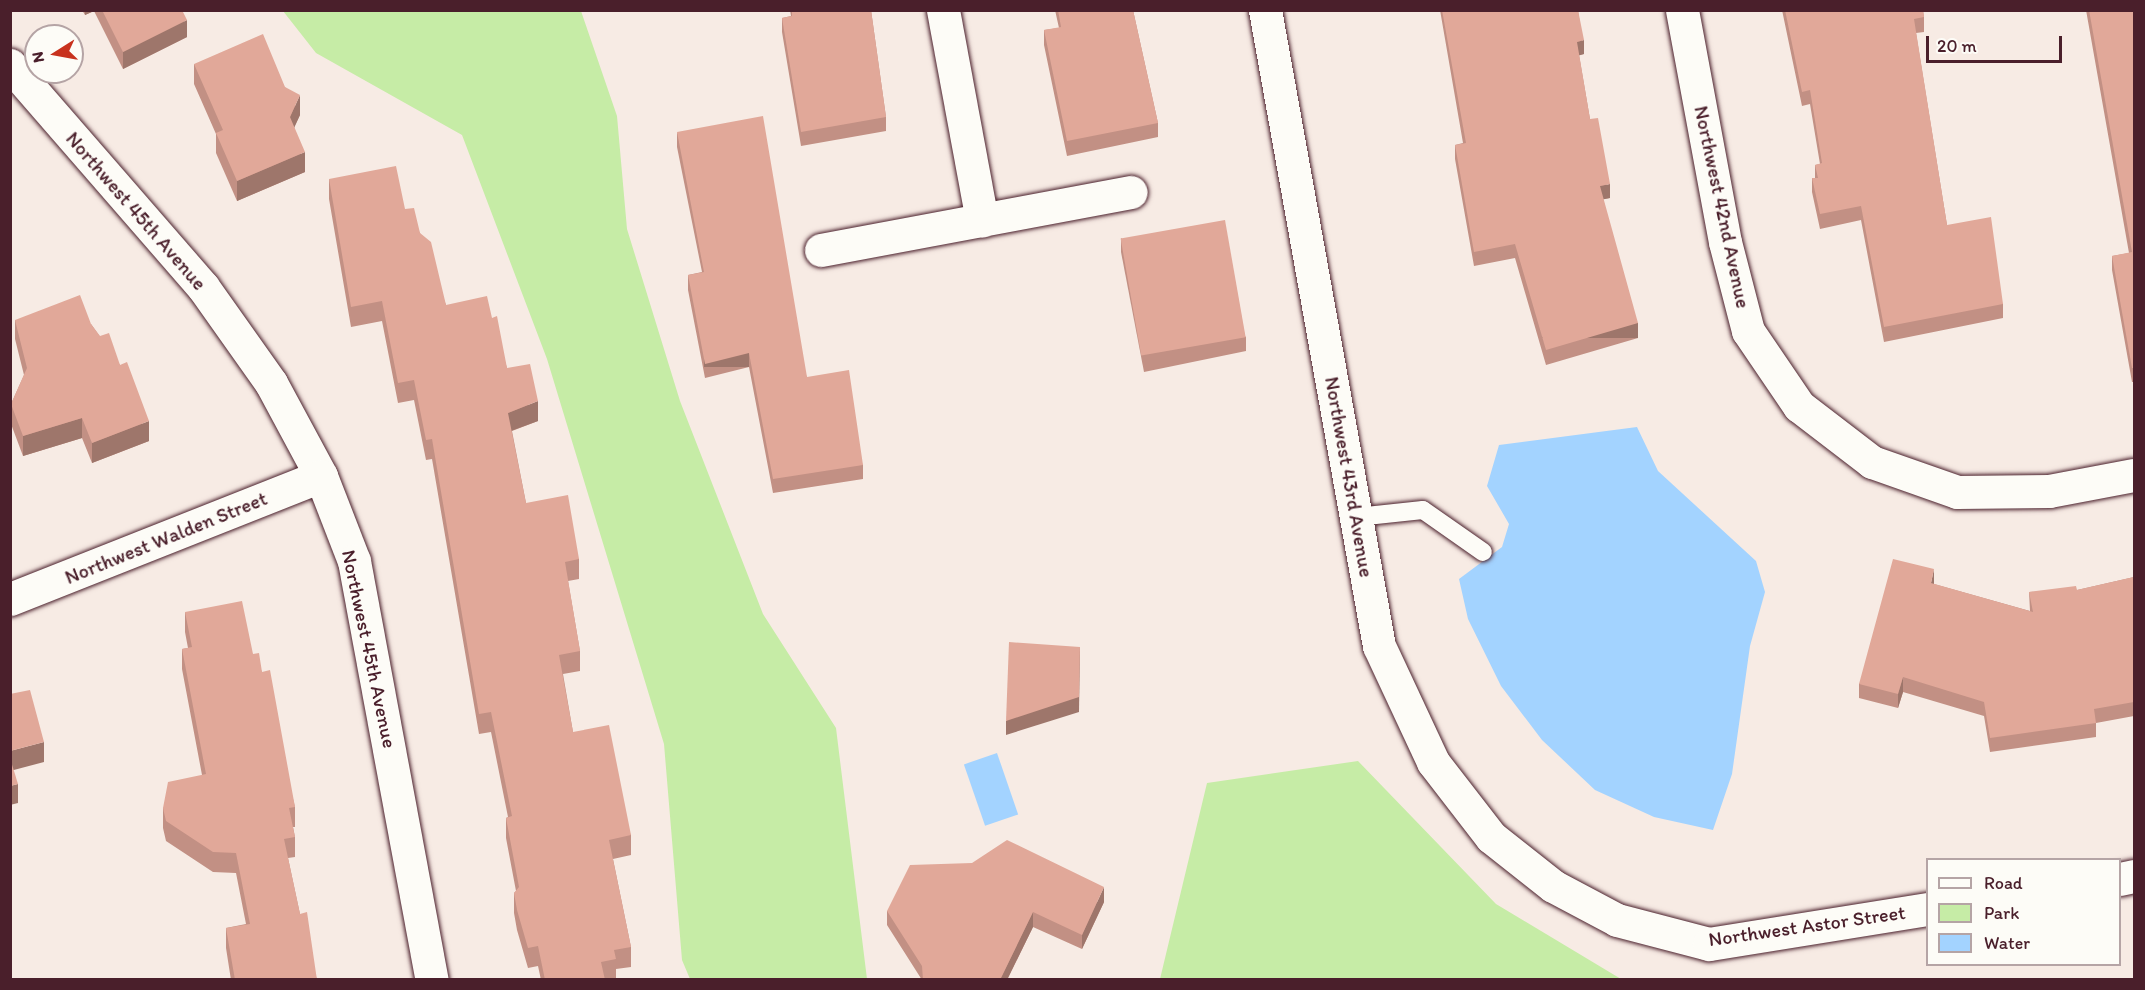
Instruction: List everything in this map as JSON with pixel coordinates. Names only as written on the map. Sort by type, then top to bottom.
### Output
[{"type":"street","points":[[943,10],[982,220]]},
{"type":"street","name":"Northwest 43rd Avenue","points":[[1266,10],[1379,646],[1432,762],[1491,837],[1553,886]]},
{"type":"street","name":"Northwest 42nd Avenue","points":[[1682,10],[1725,242],[1749,331],[1799,406],[1872,462],[1957,492],[2049,491],[2134,475]]},
{"type":"street","name":"Northwest 45th Avenue","points":[[10,64],[203,287],[271,383],[321,476],[354,561],[432,980]]},
{"type":"street","points":[[821,250],[1131,192]]},
{"type":"street","name":"Northwest Walden Street","points":[[10,599],[321,476]]},
{"type":"street","name":"Northwest Astor Street","points":[[1553,886],[1617,920],[1709,944],[1926,909]]},
{"type":"lane","points":[[1357,517],[1423,510],[1483,552]]},
{"type":"green space","points":[[283,11],[581,11],[617,116],[627,229],[680,401],[763,614],[836,728],[867,979],[690,979],[682,960],[664,744],[547,359],[462,135],[316,53]]},
{"type":"green space","points":[[1358,761],[1496,904],[1621,979],[1160,979],[1207,783]]},
{"type":"water","points":[[1637,427],[1658,471],[1756,561],[1765,592],[1750,646],[1732,774],[1713,830],[1654,817],[1595,790],[1542,740],[1501,686],[1468,619],[1459,579],[1502,547],[1509,524],[1487,486],[1499,445]]},
{"type":"water","points":[[997,753],[1018,814],[985,826],[964,764]]},
{"type":"building","points":[[102,10],[182,10],[187,20],[123,52]]},
{"type":"building","points":[[792,10],[871,10],[886,117],[801,132],[782,18],[792,16]]},
{"type":"building","points":[[1058,10],[1133,10],[1158,123],[1067,141],[1044,30],[1061,27]]},
{"type":"building","points":[[1442,10],[1578,10],[1584,40],[1577,42],[1590,119],[1598,118],[1610,184],[1600,186],[1638,323],[1546,350],[1515,244],[1474,252],[1455,145],[1466,143]]},
{"type":"building","points":[[1785,10],[1923,10],[1924,17],[1914,19],[1947,225],[1991,217],[2003,304],[1884,327],[1861,206],[1820,214],[1812,178],[1818,178],[1815,165],[1822,163],[1810,90],[1802,92]]},
{"type":"building","points":[[2089,10],[2134,10],[2134,368],[2132,368],[2112,256],[2132,252]]},
{"type":"building","points":[[263,34],[285,87],[300,95],[290,117],[305,152],[237,181],[216,133],[223,130],[194,64]]},
{"type":"building","points":[[763,116],[807,377],[849,370],[863,465],[773,479],[749,353],[705,364],[688,275],[704,272],[677,132]]},
{"type":"building","points":[[396,166],[405,209],[414,208],[420,233],[431,242],[446,305],[487,296],[492,318],[497,316],[507,368],[530,364],[538,401],[508,413],[526,503],[568,495],[579,559],[565,562],[580,651],[559,655],[573,732],[609,725],[631,835],[609,840],[631,947],[614,950],[616,959],[601,962],[605,980],[545,980],[538,946],[528,948],[514,893],[519,887],[506,818],[512,816],[491,712],[479,714],[432,439],[426,440],[414,380],[398,383],[382,301],[351,307],[329,179]]},
{"type":"building","points":[[1225,220],[1246,337],[1141,356],[1121,238]]},
{"type":"building","points":[[80,295],[91,324],[100,336],[109,333],[120,365],[127,362],[149,421],[92,443],[82,418],[23,436],[11,404],[27,368],[15,320]]},
{"type":"building","points":[[1893,559],[1934,569],[1931,583],[2033,612],[2029,592],[2076,586],[2077,590],[2134,577],[2134,702],[2094,709],[2096,723],[1990,738],[1984,702],[1903,677],[1898,694],[1859,684]]},
{"type":"building","points":[[242,601],[253,654],[259,653],[262,672],[270,670],[295,807],[289,808],[295,837],[284,839],[300,914],[307,912],[317,980],[235,980],[226,928],[250,924],[236,853],[213,852],[166,821],[163,808],[168,782],[206,774],[182,649],[192,647],[185,612]]},
{"type":"building","points":[[1009,642],[1080,647],[1079,697],[1006,721]]},
{"type":"building","points":[[30,690],[44,742],[10,751],[10,694]]},
{"type":"building","points":[[10,758],[18,784],[10,786]]},
{"type":"building","points":[[1007,840],[1104,887],[1082,935],[1033,912],[1000,980],[923,980],[922,966],[887,911],[910,865],[972,863]]}]
